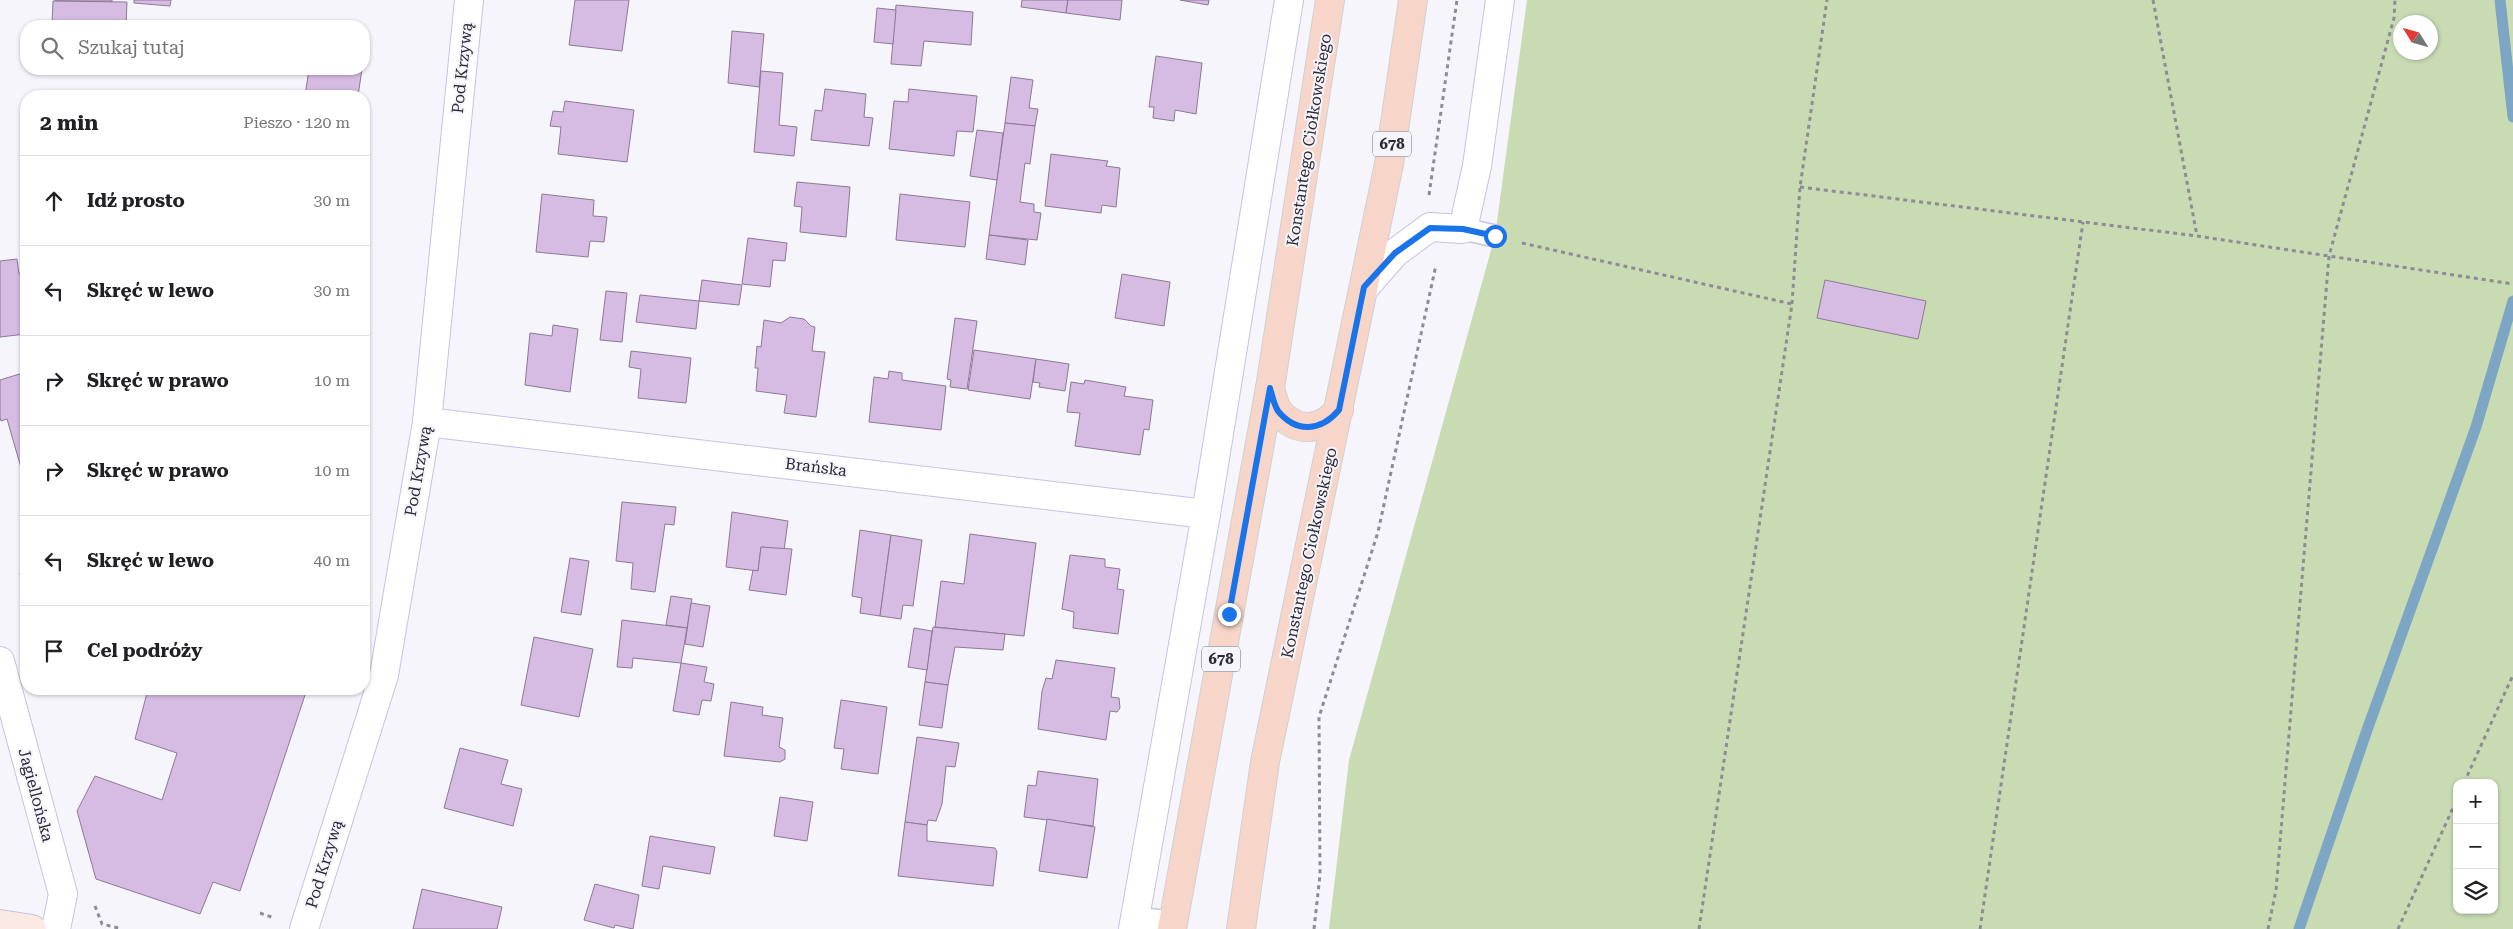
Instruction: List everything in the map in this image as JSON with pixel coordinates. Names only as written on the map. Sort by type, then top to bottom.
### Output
[{"type":"main road","name":"Konstantego Ciołkowskiego","points":[[1172,926],[1270,388],[1330,0]]},
{"type":"main road","name":"Konstantego Ciołkowskiego","points":[[1241,929],[1265,762],[1389,164],[1413,0]]},
{"type":"main road","points":[[1270,388],[1277,410],[1289,420],[1302,427],[1317,427],[1331,420],[1339,410]]},
{"type":"street","name":"Pod Krzywą","points":[[304,929],[384,675],[427,422],[469,0]]},
{"type":"street","points":[[1134,924],[1206,514],[1289,0]]},
{"type":"street","points":[[1364,287],[1395,253],[1430,228],[1463,229],[1477,166],[1500,0]]},
{"type":"street","name":"Brańska","points":[[427,422],[1206,514]]},
{"type":"street","name":"Jagiellońska","points":[[0,661],[63,894],[56,929]]},
{"type":"street","points":[[0,924],[32,929]]},
{"type":"lane","points":[[1463,229],[1495,236]]},
{"type":"lane","points":[[1134,924],[1172,926]]},
{"type":"path","points":[[1314,929],[1320,875],[1318,837],[1321,812],[1319,717],[1378,532],[1436,275],[1437,256],[1427,205],[1456,0]]},
{"type":"path","points":[[1699,929],[1792,304],[1800,188],[1827,0]]},
{"type":"path","points":[[2153,0],[2197,236]]},
{"type":"path","points":[[2268,929],[2276,890],[2329,256],[2394,18],[2395,0]]},
{"type":"path","points":[[1800,188],[2197,236],[2513,284]]},
{"type":"path","points":[[1980,929],[2083,222]]},
{"type":"path","points":[[1495,236],[1792,304]]},
{"type":"path","points":[[2466,779],[2513,675]]},
{"type":"path","points":[[2398,929],[2453,808]]},
{"type":"green space","points":[[1527,0],[2513,0],[2513,929],[1329,929],[1349,760],[1495,236]]},
{"type":"building","points":[[112,0],[112,2],[55,1]]},
{"type":"building","points":[[134,0],[171,0],[170,6],[134,3]]},
{"type":"building","points":[[575,0],[629,0],[622,51],[569,45]]},
{"type":"building","points":[[1022,0],[1068,0],[1066,13],[1021,7]]},
{"type":"building","points":[[1068,0],[1122,0],[1120,20],[1066,13]]},
{"type":"building","points":[[1180,0],[1209,0],[1208,5]]},
{"type":"building","points":[[53,1],[127,2],[126,20],[52,20]]},
{"type":"building","points":[[896,5],[973,12],[971,45],[924,41],[921,66],[891,64]]},
{"type":"building","points":[[877,8],[896,10],[893,44],[874,42]]},
{"type":"building","points":[[732,31],[764,34],[759,87],[728,83]]},
{"type":"building","points":[[1156,56],[1202,63],[1196,114],[1175,110],[1174,121],[1153,118],[1154,107],[1149,107]]},
{"type":"building","points":[[761,71],[783,73],[779,125],[797,127],[794,156],[754,152]]},
{"type":"building","points":[[308,75],[361,75],[359,90],[306,90]]},
{"type":"building","points":[[1011,77],[1033,80],[1029,108],[1038,109],[1035,126],[1005,123]]},
{"type":"building","points":[[825,89],[866,94],[864,117],[873,118],[869,146],[811,140],[815,110],[822,111]]},
{"type":"building","points":[[909,89],[977,96],[973,132],[957,131],[954,156],[889,149],[894,101],[908,102]]},
{"type":"building","points":[[565,101],[634,110],[627,162],[558,154],[561,127],[550,126],[553,111],[563,112]]},
{"type":"building","points":[[1005,123],[1035,126],[1030,164],[1025,163],[1020,202],[1034,204],[1034,212],[1041,213],[1037,240],[989,235]]},
{"type":"building","points":[[977,130],[1003,133],[997,180],[970,176]]},
{"type":"building","points":[[1051,154],[1108,161],[1106,166],[1120,168],[1116,207],[1102,205],[1101,213],[1045,206]]},
{"type":"building","points":[[797,182],[850,187],[846,237],[800,232],[802,207],[794,206]]},
{"type":"building","points":[[542,194],[594,200],[593,216],[607,217],[604,242],[590,241],[588,257],[536,252]]},
{"type":"building","points":[[900,194],[970,202],[965,247],[896,240]]},
{"type":"building","points":[[989,235],[1028,240],[1025,265],[986,259]]},
{"type":"building","points":[[748,238],[787,243],[785,261],[773,260],[770,287],[742,284]]},
{"type":"building","points":[[17,259],[20,274],[20,335],[0,337],[0,261]]},
{"type":"building","points":[[1122,274],[1170,282],[1164,326],[1115,318]]},
{"type":"building","points":[[702,280],[742,285],[739,305],[699,301]]},
{"type":"building","points":[[1825,280],[1926,301],[1918,339],[1817,318]]},
{"type":"building","points":[[606,291],[627,293],[622,342],[600,340]]},
{"type":"building","points":[[640,295],[699,301],[696,329],[636,322]]},
{"type":"building","points":[[790,317],[804,319],[811,326],[815,327],[812,351],[825,352],[816,417],[784,413],[787,395],[756,391],[758,368],[755,368],[757,346],[761,347],[764,320],[781,323]]},
{"type":"building","points":[[955,318],[977,321],[967,389],[950,387],[951,380],[947,379]]},
{"type":"building","points":[[553,325],[578,329],[570,392],[525,385],[530,333],[552,336]]},
{"type":"building","points":[[974,350],[1036,359],[1030,399],[968,390]]},
{"type":"building","points":[[631,351],[691,358],[686,403],[638,398],[641,369],[629,367]]},
{"type":"building","points":[[1036,359],[1069,364],[1065,391],[1039,387],[1040,383],[1033,382]]},
{"type":"building","points":[[889,371],[902,373],[902,380],[946,386],[941,430],[869,422],[874,377],[888,379]]},
{"type":"building","points":[[20,374],[20,464],[7,419],[1,421],[0,418],[0,380]]},
{"type":"building","points":[[1085,380],[1126,387],[1124,396],[1153,400],[1149,430],[1144,429],[1140,455],[1075,446],[1080,413],[1067,412],[1071,382],[1084,384]]},
{"type":"building","points":[[622,502],[676,507],[674,525],[665,524],[655,592],[631,589],[633,563],[616,561]]},
{"type":"building","points":[[732,512],[788,521],[784,550],[761,547],[758,571],[726,567]]},
{"type":"building","points":[[860,530],[891,535],[880,616],[860,613],[862,598],[852,596]]},
{"type":"building","points":[[970,534],[1036,543],[1024,636],[935,627],[941,581],[964,584]]},
{"type":"building","points":[[891,535],[922,540],[913,606],[903,605],[901,619],[880,616]]},
{"type":"building","points":[[761,547],[792,549],[786,595],[749,590],[753,570],[758,571]]},
{"type":"building","points":[[1070,555],[1105,559],[1105,567],[1120,569],[1117,589],[1124,590],[1118,634],[1073,628],[1074,612],[1062,609]]},
{"type":"building","points":[[570,558],[589,561],[581,615],[561,612]]},
{"type":"building","points":[[671,596],[692,599],[687,628],[666,625]]},
{"type":"building","points":[[691,603],[710,606],[703,647],[685,644]]},
{"type":"building","points":[[622,620],[687,628],[681,663],[633,658],[632,668],[617,667]]},
{"type":"building","points":[[933,627],[1005,634],[1003,650],[955,647],[948,685],[925,682]]},
{"type":"building","points":[[914,628],[932,631],[927,670],[908,667]]},
{"type":"building","points":[[534,637],[593,649],[579,717],[521,705]]},
{"type":"building","points":[[1056,660],[1115,668],[1111,697],[1119,698],[1120,708],[1117,712],[1110,711],[1106,740],[1038,729],[1042,691],[1046,678],[1052,679]]},
{"type":"building","points":[[681,663],[707,667],[704,682],[714,684],[711,701],[702,700],[699,715],[673,711]]},
{"type":"building","points":[[925,682],[948,685],[942,728],[919,725]]},
{"type":"building","points":[[146,695],[305,695],[240,891],[213,882],[200,914],[96,879],[77,811],[95,776],[162,800],[177,753],[135,739]]},
{"type":"building","points":[[841,700],[887,707],[878,774],[841,769],[844,749],[834,748]]},
{"type":"building","points":[[731,702],[763,707],[762,715],[783,718],[779,747],[785,750],[785,759],[780,762],[724,756]]},
{"type":"building","points":[[917,737],[959,743],[955,767],[946,766],[942,804],[936,821],[928,820],[927,825],[905,822]]},
{"type":"building","points":[[460,748],[508,760],[501,784],[522,789],[513,826],[444,808]]},
{"type":"building","points":[[1038,771],[1098,779],[1093,826],[1024,817],[1028,785],[1036,786]]},
{"type":"building","points":[[780,797],[813,802],[807,841],[774,836]]},
{"type":"building","points":[[1047,819],[1095,827],[1087,878],[1039,871]]},
{"type":"building","points":[[905,822],[927,825],[927,841],[995,848],[997,852],[993,886],[898,876]]},
{"type":"building","points":[[650,836],[715,847],[710,874],[663,866],[659,889],[642,886]]},
{"type":"building","points":[[595,884],[639,895],[633,929],[615,925],[614,928],[584,920]]},
{"type":"building","points":[[422,889],[502,907],[497,929],[413,929]]},
{"type":"waterway","points":[[2500,0],[2513,117]]},
{"type":"waterway","points":[[2299,929],[2366,733],[2476,427],[2513,301]]},
{"type":"route","points":[[1229,614],[1270,388],[1277,410],[1289,420],[1302,427],[1317,427],[1331,420],[1339,410],[1364,287],[1395,253],[1430,228],[1463,229],[1495,236]]}]
